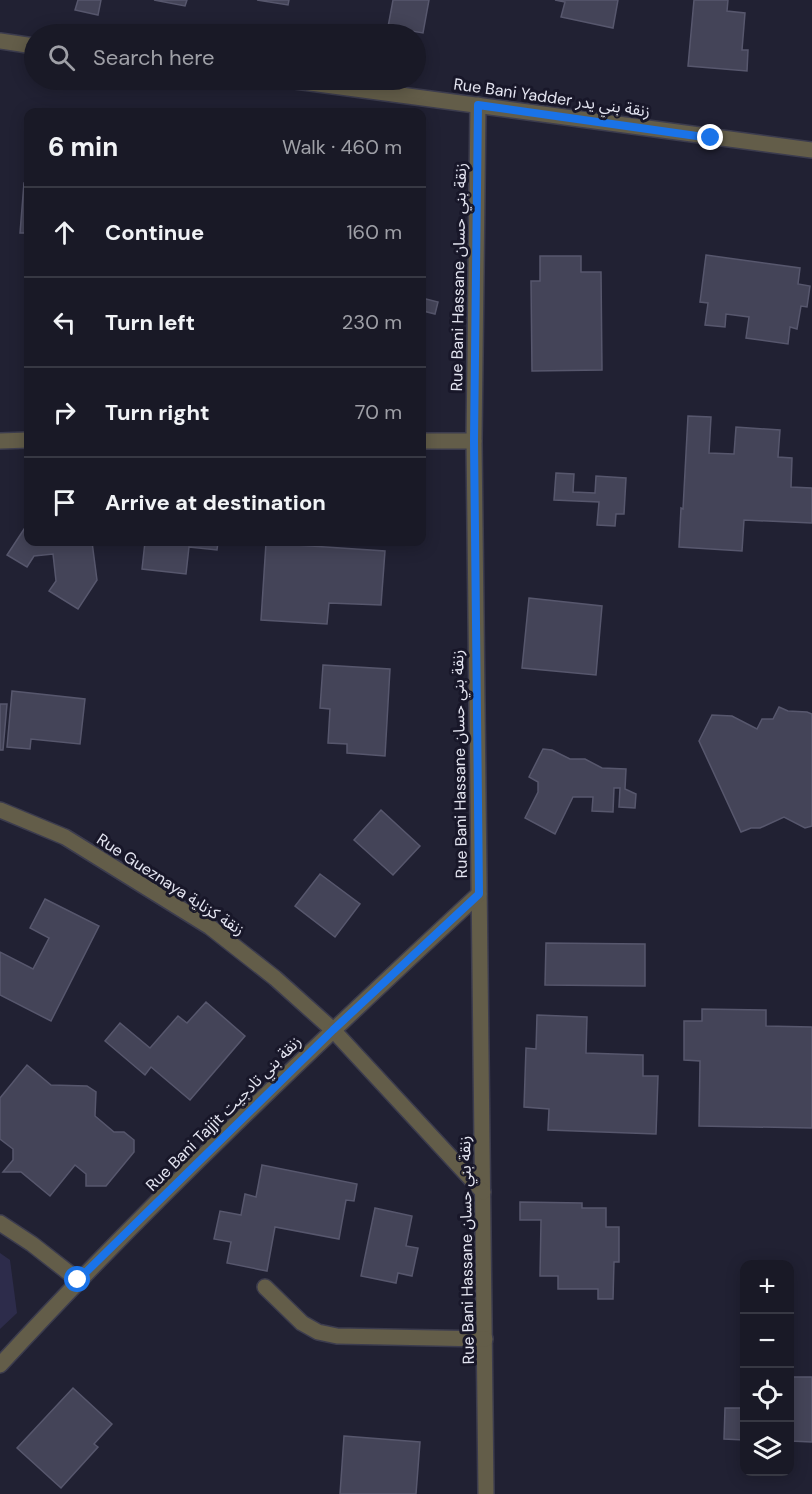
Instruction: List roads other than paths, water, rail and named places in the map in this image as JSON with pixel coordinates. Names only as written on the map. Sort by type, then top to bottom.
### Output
[{"type":"street","points":[[0,41],[24,45]]},
{"type":"street","name":"Rue Bani Yadder زنقة بني يدر","points":[[364,90],[812,150]]},
{"type":"street","name":"Rue Bani Hassane زنقة بني حسان","points":[[478,105],[474,441],[486,1494]]},
{"type":"street","points":[[0,441],[24,440]]},
{"type":"street","points":[[426,441],[474,441]]},
{"type":"street","name":"Rue Gueznaya زنقة كزناية","points":[[0,810],[65,837],[210,927],[276,978],[333,1030],[483,1192]]},
{"type":"street","name":"Rue Bani Tajjit زنقة بني تادجيت","points":[[0,1365],[78,1280],[333,1030],[479,894]]},
{"type":"street","points":[[0,1223],[32,1244],[78,1280]]},
{"type":"street","points":[[266,1287],[302,1323],[318,1332],[337,1336],[485,1339]]}]
